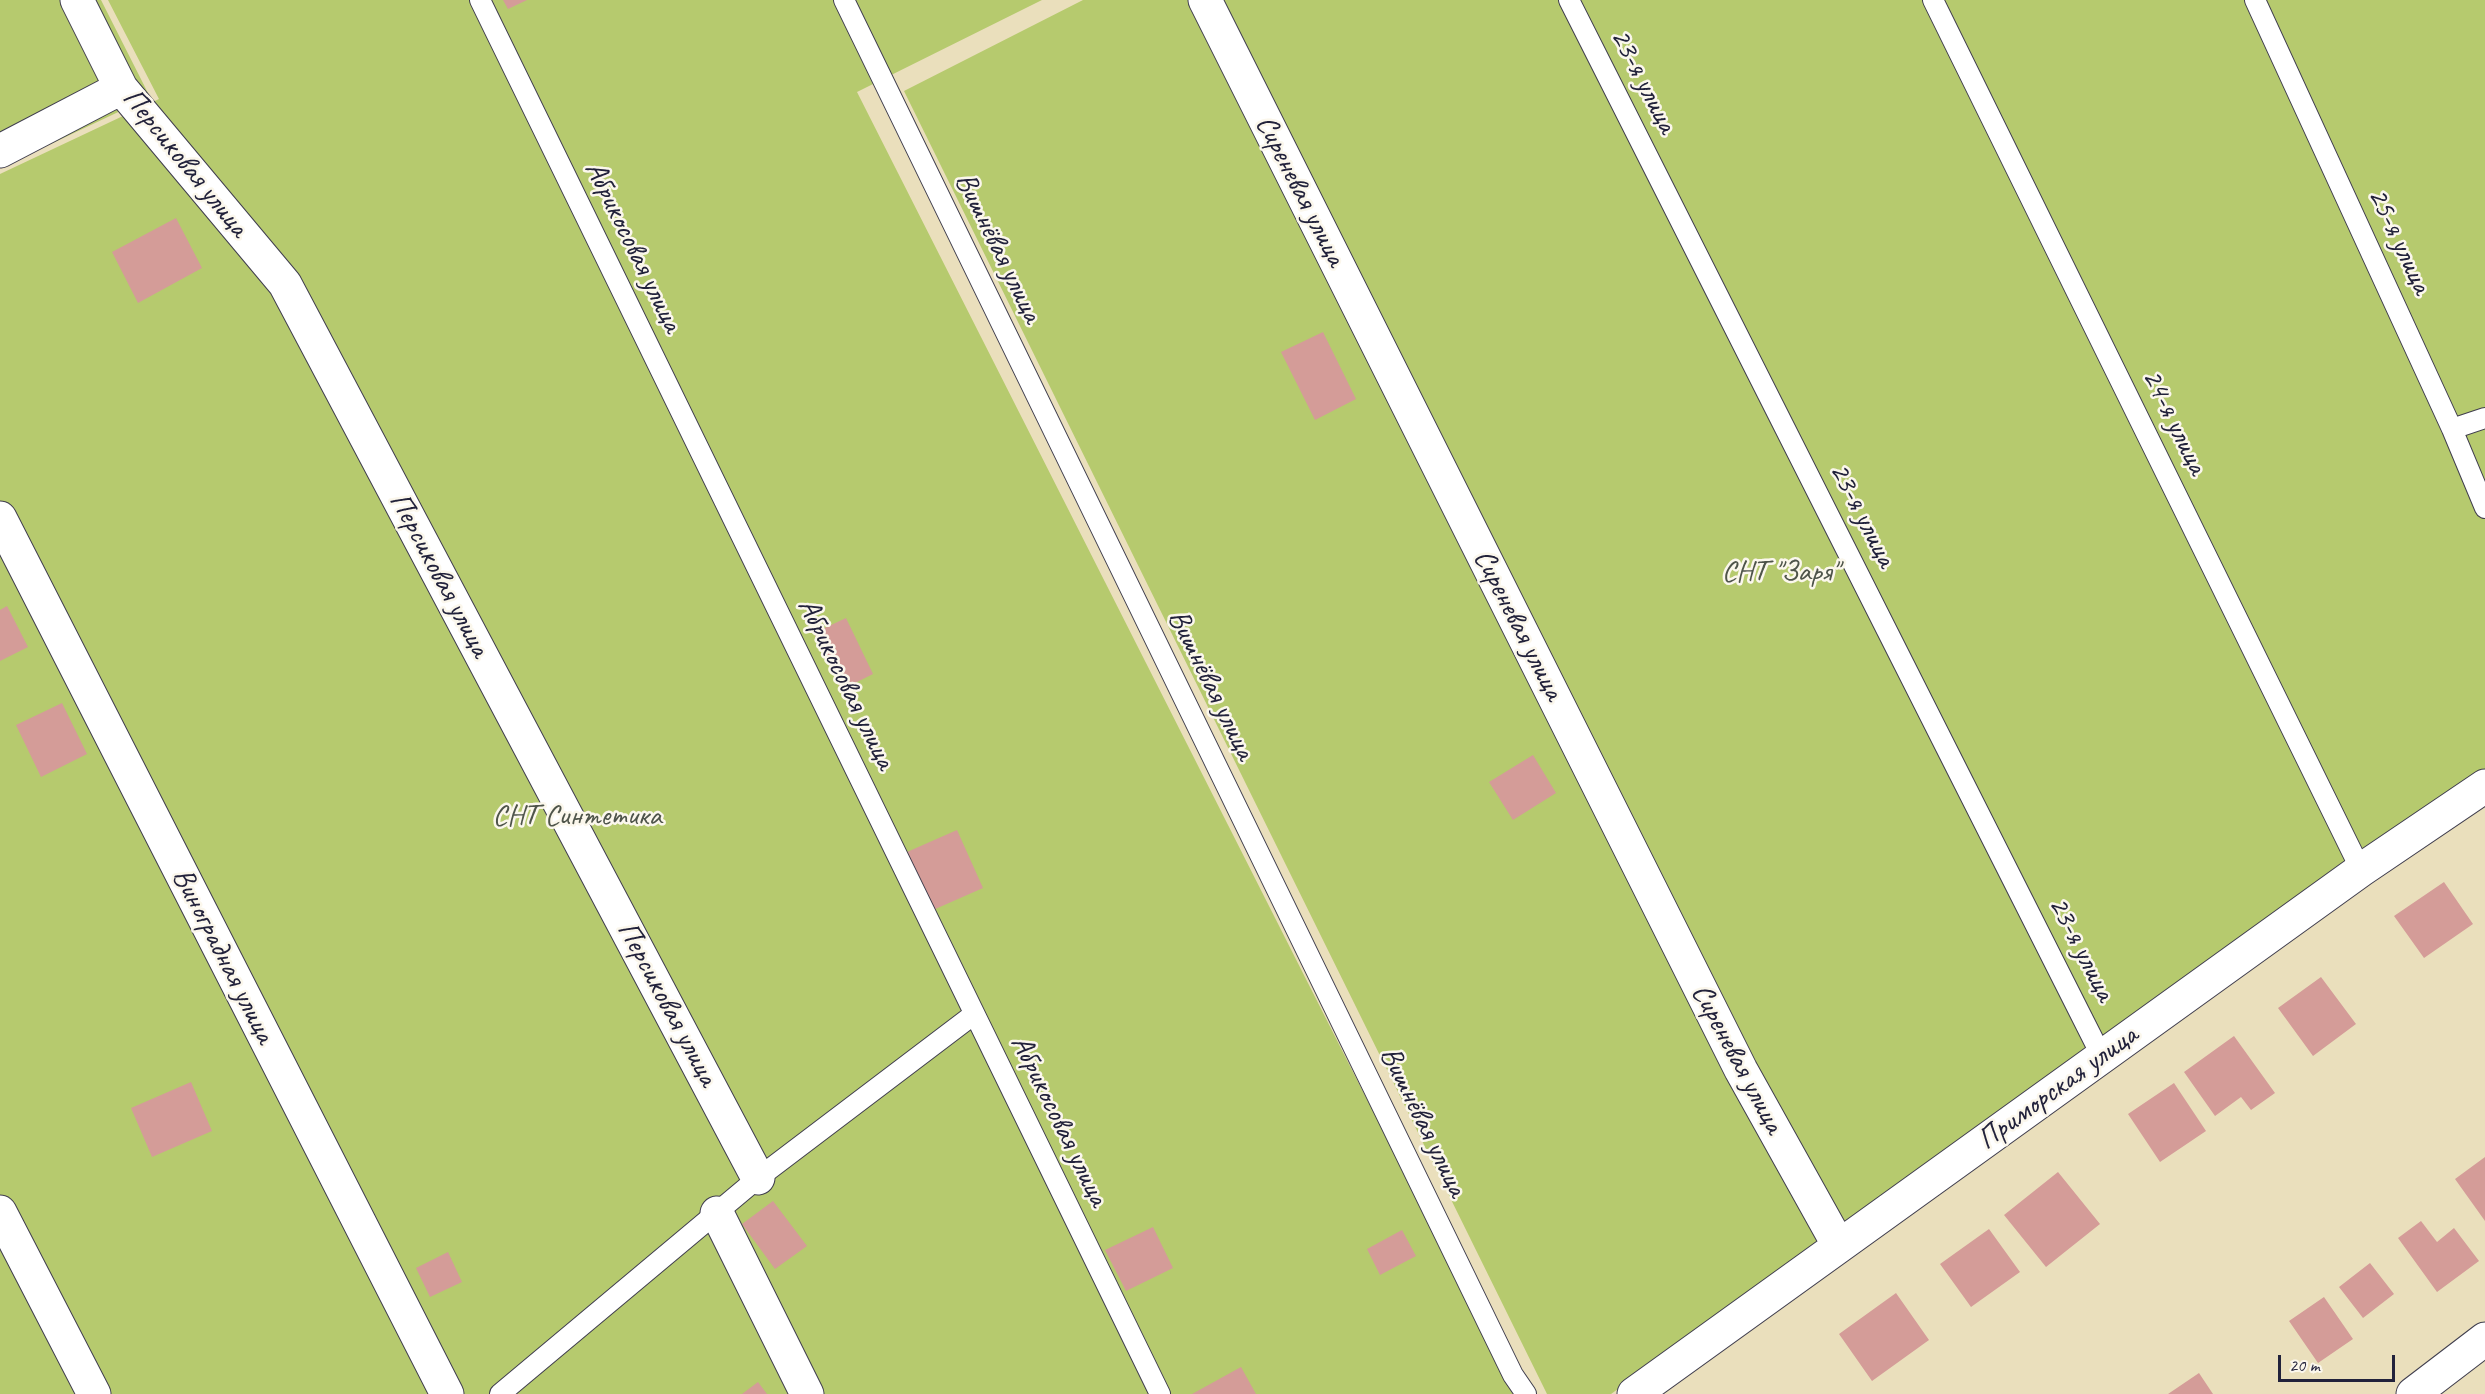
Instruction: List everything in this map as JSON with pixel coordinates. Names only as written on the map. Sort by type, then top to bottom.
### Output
[{"type":"street","name":"Персиковая улица","points":[[77,0],[122,88],[285,284],[758,1178]]},
{"type":"street","name":"Сиреневая улица","points":[[1205,0],[1741,1070],[1839,1246]]},
{"type":"street","points":[[0,151],[122,88]]},
{"type":"street","name":"Виноградная улица","points":[[0,518],[447,1394]]},
{"type":"street","name":"Приморская улица","points":[[1634,1394],[2361,870],[2485,786]]},
{"type":"street","points":[[0,1212],[94,1394]]},
{"type":"street","points":[[717,1214],[807,1394]]},
{"type":"street","points":[[2413,1394],[2485,1339]]},
{"type":"lane","name":"Абрикосовая улица","points":[[480,0],[1160,1394]]},
{"type":"lane","name":"Вишнёвая улица","points":[[844,0],[1503,1353],[1526,1394]]},
{"type":"lane","name":"23-я улица","points":[[1569,0],[2102,1057]]},
{"type":"lane","name":"24-я улица","points":[[1933,0],[2361,870]]},
{"type":"lane","name":"25-я улица","points":[[2255,0],[2452,429],[2485,508]]},
{"type":"lane","points":[[2452,429],[2485,418]]},
{"type":"lane","points":[[500,1394],[758,1178],[974,1015]]},
{"type":"green space","points":[[0,0],[101,0],[150,97],[0,168]]},
{"type":"green space","name":"СНТ Синтетика","points":[[108,0],[1042,0],[857,92],[1516,1394],[0,1394],[0,174],[159,99]]},
{"type":"green space","name":"СНТ \"Заря\"","points":[[1083,0],[2485,0],[2485,771],[1611,1394],[1547,1394],[904,91]]},
{"type":"building","points":[[503,0],[527,0],[508,9]]},
{"type":"building","points":[[176,218],[202,268],[138,303],[112,252]]},
{"type":"building","points":[[1323,332],[1356,399],[1315,420],[1281,352]]},
{"type":"building","points":[[7,606],[28,647],[0,661],[0,610]]},
{"type":"building","points":[[846,618],[873,674],[841,690],[814,633]]},
{"type":"building","points":[[62,703],[87,754],[41,777],[16,725]]},
{"type":"building","points":[[1533,755],[1556,793],[1513,820],[1489,782]]},
{"type":"building","points":[[957,830],[983,888],[933,910],[907,852]]},
{"type":"building","points":[[2444,882],[2473,924],[2424,958],[2394,916]]},
{"type":"building","points":[[2321,977],[2356,1024],[2313,1056],[2278,1008]]},
{"type":"building","points":[[2234,1036],[2275,1093],[2251,1110],[2241,1097],[2215,1116],[2184,1072]]},
{"type":"building","points":[[191,1082],[212,1131],[152,1157],[131,1108]]},
{"type":"building","points":[[2174,1083],[2206,1131],[2160,1162],[2128,1114]]},
{"type":"building","points":[[2485,1157],[2485,1221],[2455,1179]]},
{"type":"building","points":[[2058,1172],[2100,1224],[2046,1267],[2004,1215]]},
{"type":"building","points":[[773,1201],[807,1246],[775,1269],[742,1224]]},
{"type":"building","points":[[2421,1221],[2437,1242],[2454,1228],[2479,1261],[2437,1292],[2398,1238]]},
{"type":"building","points":[[1153,1227],[1173,1268],[1126,1291],[1105,1250]]},
{"type":"building","points":[[1989,1229],[2020,1272],[1971,1307],[1940,1264]]},
{"type":"building","points":[[1402,1230],[1416,1256],[1380,1275],[1367,1249]]},
{"type":"building","points":[[448,1252],[462,1282],[430,1297],[416,1268]]},
{"type":"building","points":[[2370,1263],[2394,1294],[2363,1318],[2339,1287]]},
{"type":"building","points":[[1896,1293],[1929,1340],[1872,1381],[1839,1334]]},
{"type":"building","points":[[2324,1297],[2353,1339],[2318,1363],[2289,1321]]},
{"type":"building","points":[[1241,1367],[1256,1394],[1192,1394]]},
{"type":"building","points":[[2199,1373],[2213,1394],[2168,1394]]},
{"type":"building","points":[[758,1382],[767,1394],[742,1394]]}]
